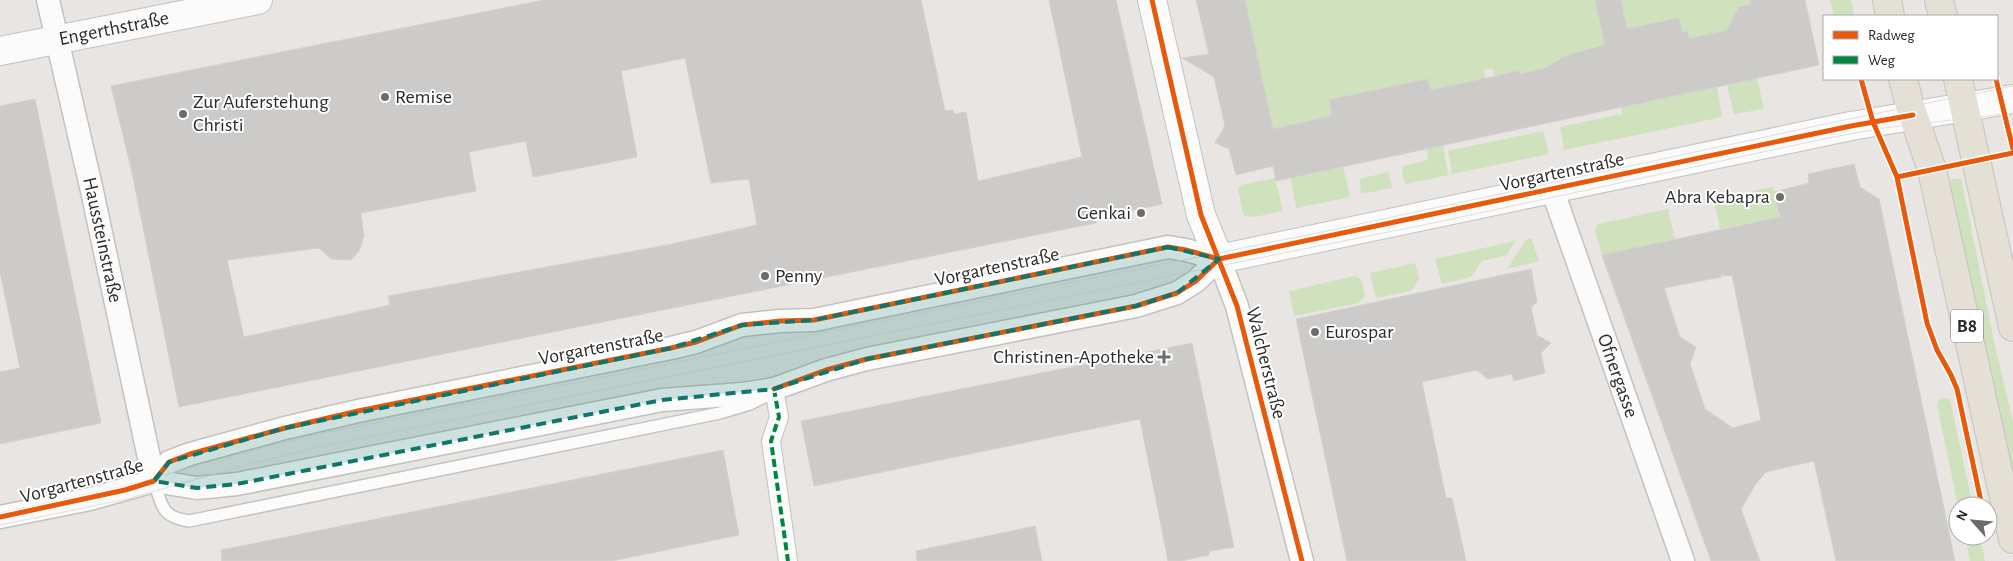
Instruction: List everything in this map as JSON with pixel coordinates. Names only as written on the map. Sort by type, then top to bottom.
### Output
[{"type":"main road","points":[[1887,0],[1890,15]]},
{"type":"main road","points":[[1939,0],[1943,15]]},
{"type":"main road","name":"B8","points":[[1903,80],[1932,170],[2013,539]]},
{"type":"main road","name":"B8","points":[[1958,80],[2013,327]]},
{"type":"street","name":"Haussteinstraße","points":[[48,0],[92,191],[154,481]]},
{"type":"street","name":"Engerthstraße","points":[[0,51],[258,0]]},
{"type":"street","name":"Walcherstraße","points":[[1152,0],[1202,215],[1237,306],[1302,561]]},
{"type":"street","name":"Vorgartenstraße","points":[[154,481],[169,462],[190,454],[285,428],[358,411],[671,348],[696,342],[742,325],[814,320],[1168,248],[1186,250],[1219,260],[1851,126],[2013,99]]},
{"type":"street","name":"Ofnergasse","points":[[1552,189],[1683,561]]},
{"type":"street","name":"Vorgartenstraße","points":[[0,517],[90,499],[154,481],[197,488],[237,484],[662,400],[742,394],[774,389],[826,370],[867,359],[1136,306],[1177,293],[1196,281],[1219,260]]},
{"type":"street","points":[[774,389],[780,418],[771,441],[788,561]]},
{"type":"lane","points":[[154,481],[163,508],[168,515],[189,521],[720,414],[763,398],[774,389]]},
{"type":"highlighted area","points":[[1168,247],[1219,259],[1177,293],[1136,306],[867,359],[774,389],[662,400],[237,484],[197,488],[154,481],[169,462],[285,428],[671,348],[742,325],[814,320]]},
{"type":"green space","points":[[1245,0],[1595,0],[1607,56],[1520,74],[1519,71],[1494,76],[1492,68],[1484,70],[1485,78],[1452,85],[1431,93],[1427,79],[1330,100],[1333,121],[1293,124],[1294,130],[1267,136]]},
{"type":"green space","points":[[1621,0],[1750,0],[1752,8],[1739,28],[1689,39],[1687,31],[1682,32],[1679,18],[1662,21],[1629,38]]},
{"type":"green space","points":[[1830,0],[1851,0],[1854,15],[1834,15]]},
{"type":"green space","points":[[1757,78],[1764,109],[1734,114],[1727,85]]},
{"type":"green space","points":[[1717,87],[1722,117],[1564,150],[1560,127],[1622,114],[1622,107]]},
{"type":"green space","points":[[1543,131],[1549,154],[1452,174],[1448,151]]},
{"type":"green space","points":[[1443,145],[1448,175],[1405,184],[1402,171],[1403,166],[1428,160],[1427,149]]},
{"type":"green space","points":[[1343,167],[1350,197],[1296,208],[1291,178]]},
{"type":"green space","points":[[1388,172],[1392,188],[1361,194],[1360,179]]},
{"type":"green space","points":[[1275,178],[1283,211],[1254,217],[1245,216],[1238,188],[1241,185]]},
{"type":"green space","points":[[1961,178],[1995,346],[2013,422],[2013,473],[1948,180]]},
{"type":"green space","points":[[1773,187],[1779,217],[1720,229],[1714,199]]},
{"type":"green space","points":[[1668,209],[1675,239],[1602,255],[1595,230],[1598,224]]},
{"type":"green space","points":[[1531,238],[1539,261],[1507,269],[1526,240]]},
{"type":"green space","points":[[1515,241],[1507,255],[1482,261],[1471,277],[1442,284],[1435,259]]},
{"type":"green space","points":[[1415,263],[1419,279],[1411,291],[1376,298],[1370,273]]},
{"type":"green space","points":[[1355,276],[1361,279],[1365,296],[1359,303],[1294,316],[1289,291]]},
{"type":"green space","points":[[1947,398],[1950,400],[1971,496],[1956,496],[1937,405],[1939,399]]},
{"type":"green space","points":[[1967,546],[1982,546],[1985,561],[1970,561]]},
{"type":"building","points":[[544,0],[921,0],[945,111],[953,110],[954,114],[966,112],[978,181],[1082,157],[1049,0],[1116,0],[1162,204],[1096,218],[1096,223],[179,407],[131,168],[111,86]],"holes":[[[685,58],[711,183],[749,179],[757,225],[667,245],[388,296],[390,305],[244,337],[227,260],[319,248],[331,259],[351,260],[359,251],[364,236],[361,213],[476,191],[469,152],[526,141],[533,177],[637,157],[621,71]]]},
{"type":"building","points":[[1196,0],[1245,0],[1273,129],[1332,116],[1329,100],[1427,79],[1431,90],[1519,71],[1520,74],[1546,68],[1565,56],[1605,45],[1595,0],[1621,0],[1627,29],[1679,18],[1682,32],[1687,31],[1689,39],[1727,30],[1739,7],[1751,4],[1750,0],[1805,0],[1819,65],[1276,181],[1273,166],[1236,175],[1229,149],[1215,143],[1225,126],[1214,77],[1182,58],[1209,54]]},
{"type":"building","points":[[35,99],[101,423],[0,444],[0,372],[20,368],[0,272],[0,106]]},
{"type":"building","points":[[1854,164],[1860,187],[1879,199],[1948,528],[1948,546],[1952,546],[1955,561],[1836,561],[1814,461],[1766,472],[1755,485],[1741,509],[1760,561],[1711,561],[1602,255],[1780,217],[1774,192],[1809,183],[1808,174]],"holes":[[[1723,272],[1723,276],[1732,275],[1761,420],[1733,428],[1705,409],[1690,364],[1696,347],[1680,337],[1664,288],[1721,277]]]},
{"type":"building","points":[[1531,269],[1537,302],[1531,307],[1537,335],[1551,343],[1541,353],[1545,373],[1514,381],[1512,374],[1488,379],[1477,370],[1422,382],[1446,498],[1452,498],[1466,561],[1347,561],[1296,319]]},
{"type":"building","points":[[1192,343],[1234,547],[1210,551],[1209,555],[1181,561],[1168,561],[1140,419],[814,486],[801,421]]},
{"type":"building","points":[[723,450],[739,535],[612,561],[222,561],[221,550]]},
{"type":"building","points":[[1035,526],[1042,561],[917,561],[916,551]]},
{"type":"tram line","points":[[0,513],[125,486],[315,435],[1327,231],[1849,119],[2013,86]]},
{"type":"tram line","points":[[0,525],[127,499],[246,465],[319,447],[1438,222],[1828,138],[1883,128],[2013,113]]},
{"type":"marked path","points":[[774,389],[779,417],[771,441],[788,561]]},
{"type":"cycle path","points":[[1152,0],[1201,215],[1237,306],[1302,561]]},
{"type":"cycle path","points":[[1861,80],[1873,122],[1897,177],[1927,323],[1937,350],[1957,389],[1980,496]]},
{"type":"cycle path","points":[[1996,80],[2013,149]]},
{"type":"cycle path","points":[[774,389],[826,370],[867,359],[1136,306],[1177,293],[1196,281],[1219,259],[1851,126],[1913,115]]},
{"type":"cycle path","points":[[1897,177],[2013,153]]},
{"type":"cycle path","points":[[0,517],[125,490],[154,481],[169,462],[190,454],[285,428],[358,411],[671,348],[696,342],[742,325],[814,320],[1168,247],[1219,259]]},
{"type":"place","name":"Remise","points":[[385,97]]},
{"type":"place","name":"Zur Auferstehung Christi","points":[[183,114]]},
{"type":"place","name":"Abra Kebapra","points":[[1780,197]]},
{"type":"place","name":"Genkai","points":[[1141,213]]},
{"type":"place","name":"Penny","points":[[765,276]]},
{"type":"place","name":"Eurospar","points":[[1315,332]]},
{"type":"place","name":"Christinen-Apotheke","points":[[1164,357]]}]
